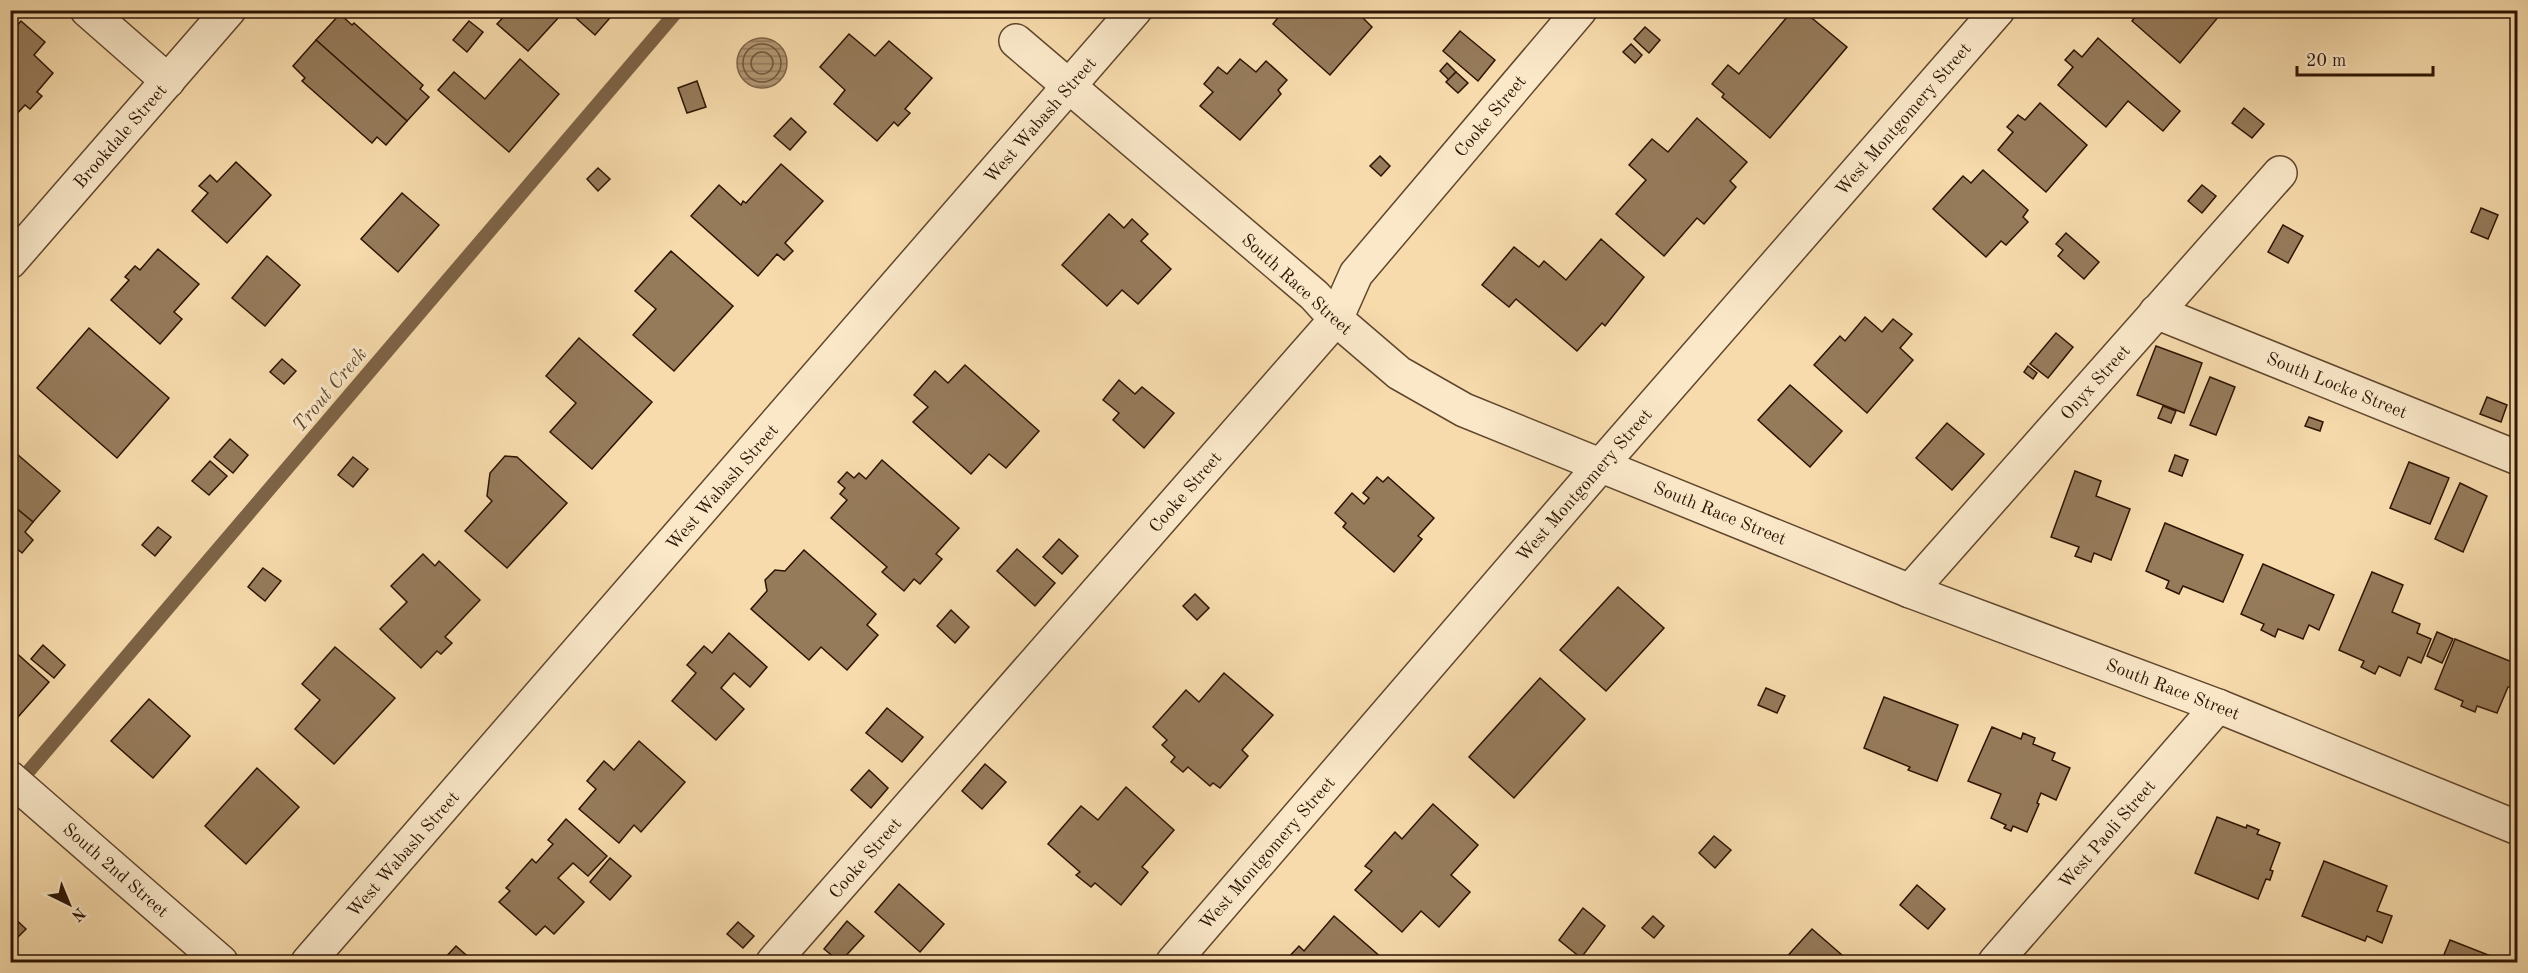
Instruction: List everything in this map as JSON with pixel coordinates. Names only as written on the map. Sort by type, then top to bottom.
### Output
[{"type":"street","points":[[87,10],[168,81]]},
{"type":"street","name":"Brookdale Street","points":[[10,262],[229,10]]},
{"type":"street","name":"West Wabash Street","points":[[308,963],[1134,10]]},
{"type":"street","name":"Cooke Street","points":[[773,963],[1336,319],[1356,274],[1580,10]]},
{"type":"street","name":"West Montgomery Street","points":[[1173,963],[1601,465],[1998,10]]},
{"type":"street","name":"South Race Street","points":[[1016,41],[1314,296],[1336,319],[1399,373],[1464,410],[1910,591],[2218,706],[2517,828]]},
{"type":"street","name":"Onyx Street","points":[[1910,591],[2280,173]]},
{"type":"street","name":"South Locke Street","points":[[2156,312],[2517,458]]},
{"type":"street","name":"West Paoli Street","points":[[1995,963],[2218,706]]},
{"type":"street","name":"South 2nd Street","points":[[10,777],[221,963]]},
{"type":"water","points":[[762,38],[771,40],[782,49],[787,63],[785,72],[776,83],[762,88],[753,86],[742,77],[737,63],[739,54],[748,43]]},
{"type":"building","points":[[510,10],[558,10],[554,15],[558,18],[528,51],[497,24]]},
{"type":"building","points":[[567,10],[613,10],[615,12],[595,35]]},
{"type":"building","points":[[1284,10],[1355,10],[1372,27],[1330,75],[1273,24]]},
{"type":"building","points":[[1793,10],[1802,10],[1847,47],[1770,138],[1722,97],[1724,94],[1712,84],[1728,65],[1739,74]]},
{"type":"building","points":[[2141,10],[2224,10],[2180,63],[2132,21]]},
{"type":"building","points":[[340,14],[352,25],[354,23],[423,85],[420,89],[429,97],[407,121],[316,40]]},
{"type":"building","points":[[21,21],[45,42],[34,55],[53,73],[37,92],[42,96],[30,109],[25,105],[10,121],[10,33]]},
{"type":"building","points":[[469,21],[483,32],[467,52],[453,40]]},
{"type":"building","points":[[1645,27],[1660,40],[1649,53],[1634,39]]},
{"type":"building","points":[[1460,31],[1495,60],[1478,81],[1443,51]]},
{"type":"building","points":[[849,34],[875,56],[889,41],[932,78],[905,109],[910,113],[898,126],[894,122],[877,141],[834,104],[845,90],[820,67]]},
{"type":"building","points":[[2098,38],[2180,111],[2163,131],[2128,101],[2106,127],[2058,85],[2073,67],[2065,60],[2074,50],[2082,57]]},
{"type":"building","points":[[316,40],[407,121],[386,145],[377,137],[372,143],[302,81],[305,78],[293,66]]},
{"type":"building","points":[[1631,44],[1642,55],[1635,63],[1623,52]]},
{"type":"building","points":[[520,59],[559,94],[509,152],[438,90],[454,72],[485,99]]},
{"type":"building","points":[[1240,59],[1256,72],[1266,61],[1287,80],[1278,90],[1281,94],[1240,140],[1200,106],[1213,92],[1204,84],[1218,67],[1227,74]]},
{"type":"building","points":[[1447,63],[1456,72],[1449,80],[1440,71]]},
{"type":"building","points":[[1456,72],[1468,83],[1458,93],[1446,82]]},
{"type":"building","points":[[697,81],[706,107],[687,113],[678,88]]},
{"type":"building","points":[[2040,103],[2087,145],[2046,192],[1998,150],[2013,132],[2007,127],[2018,115],[2025,120]]},
{"type":"building","points":[[2244,108],[2264,124],[2252,138],[2232,123]]},
{"type":"building","points":[[791,118],[806,132],[790,150],[774,136]]},
{"type":"building","points":[[1697,118],[1747,162],[1730,181],[1736,187],[1704,224],[1697,218],[1664,256],[1616,214],[1646,180],[1629,165],[1652,139],[1668,152]]},
{"type":"building","points":[[1380,156],[1390,166],[1381,176],[1370,166]]},
{"type":"building","points":[[236,162],[271,195],[227,243],[192,211],[208,193],[199,186],[210,175],[217,182]]},
{"type":"building","points":[[781,164],[823,201],[785,243],[793,251],[784,260],[777,254],[758,276],[691,216],[719,185],[741,205],[743,201],[746,203]]},
{"type":"building","points":[[598,168],[610,179],[598,191],[587,179]]},
{"type":"building","points":[[1983,170],[2028,210],[2023,217],[2028,222],[2006,245],[2001,241],[1986,257],[1933,209],[1963,176],[1971,183]]},
{"type":"building","points":[[2202,185],[2216,196],[2202,213],[2188,201]]},
{"type":"building","points":[[402,193],[439,225],[398,272],[361,239]]},
{"type":"building","points":[[2481,208],[2498,215],[2488,239],[2471,232]]},
{"type":"building","points":[[1109,214],[1124,228],[1132,219],[1148,234],[1141,241],[1171,269],[1138,304],[1122,290],[1107,306],[1062,265]]},
{"type":"building","points":[[2283,225],[2303,236],[2288,263],[2268,252]]},
{"type":"building","points":[[2066,233],[2099,262],[2084,279],[2058,256],[2063,250],[2056,244]]},
{"type":"building","points":[[1601,239],[1644,277],[1605,326],[1602,323],[1577,351],[1516,299],[1509,307],[1482,285],[1514,247],[1539,267],[1544,261],[1566,280]]},
{"type":"building","points":[[158,249],[199,284],[174,312],[182,319],[160,344],[111,300],[129,280],[125,277],[135,266],[140,270]]},
{"type":"building","points":[[671,251],[733,306],[674,371],[633,335],[656,309],[635,291]]},
{"type":"building","points":[[267,256],[300,285],[265,326],[232,298]]},
{"type":"building","points":[[1865,317],[1882,332],[1893,319],[1912,334],[1900,348],[1913,360],[1867,413],[1814,365],[1840,336],[1845,341]]},
{"type":"building","points":[[89,328],[169,398],[117,458],[37,388]]},
{"type":"building","points":[[2056,333],[2073,347],[2048,378],[2030,364]]},
{"type":"building","points":[[579,338],[652,402],[592,469],[550,432],[576,403],[546,376]]},
{"type":"building","points":[[2156,346],[2202,363],[2184,413],[2137,395]]},
{"type":"building","points":[[282,359],[296,371],[284,384],[270,372]]},
{"type":"building","points":[[965,365],[1039,431],[1006,468],[989,454],[971,474],[913,422],[928,407],[914,395],[935,371],[948,383]]},
{"type":"building","points":[[2028,366],[2037,373],[2033,379],[2024,372]]},
{"type":"building","points":[[2210,377],[2235,387],[2216,435],[2190,425]]},
{"type":"building","points":[[1119,380],[1135,394],[1142,387],[1174,413],[1144,448],[1113,420],[1119,413],[1103,400]]},
{"type":"building","points":[[1790,385],[1842,431],[1810,467],[1758,420]]},
{"type":"building","points":[[2487,397],[2507,405],[2501,422],[2480,414]]},
{"type":"building","points":[[2163,406],[2176,411],[2171,423],[2158,418]]},
{"type":"building","points":[[2309,417],[2323,422],[2320,431],[2305,426]]},
{"type":"building","points":[[1947,423],[1984,454],[1952,490],[1916,458]]},
{"type":"building","points":[[230,439],[248,455],[233,473],[214,457]]},
{"type":"building","points":[[10,448],[60,491],[33,522],[10,503]]},
{"type":"building","points":[[2175,455],[2188,460],[2182,476],[2169,471]]},
{"type":"building","points":[[505,456],[517,457],[567,503],[507,568],[465,531],[492,501],[487,496],[490,473]]},
{"type":"building","points":[[353,457],[368,469],[353,487],[338,475]]},
{"type":"building","points":[[882,460],[959,528],[936,554],[942,559],[920,584],[914,579],[904,591],[882,572],[887,567],[831,518],[847,500],[840,494],[845,488],[838,482],[847,472],[854,478],[859,473],[866,479]]},
{"type":"building","points":[[210,461],[227,476],[209,495],[192,481]]},
{"type":"building","points":[[2409,462],[2449,478],[2430,524],[2390,508]]},
{"type":"building","points":[[2075,471],[2101,481],[2096,496],[2130,509],[2111,560],[2094,553],[2091,562],[2075,556],[2079,547],[2051,537]]},
{"type":"building","points":[[1377,477],[1383,482],[1388,477],[1434,518],[1418,536],[1422,539],[1394,572],[1343,527],[1346,523],[1335,513],[1352,493],[1364,504],[1369,498],[1363,493]]},
{"type":"building","points":[[2460,483],[2487,496],[2463,552],[2435,539]]},
{"type":"building","points":[[10,503],[33,522],[25,532],[33,540],[22,553],[13,545],[10,548]]},
{"type":"building","points":[[2165,523],[2243,555],[2223,602],[2183,586],[2179,594],[2166,588],[2169,581],[2146,571]]},
{"type":"building","points":[[158,527],[171,537],[155,556],[142,545]]},
{"type":"building","points":[[1059,539],[1078,556],[1062,574],[1043,557]]},
{"type":"building","points":[[1017,549],[1055,583],[1035,606],[997,571]]},
{"type":"building","points":[[804,550],[876,614],[867,625],[878,635],[847,670],[821,647],[809,660],[751,609],[767,591],[765,580],[775,570],[785,571]]},
{"type":"building","points":[[423,554],[435,566],[439,561],[480,600],[445,637],[452,643],[441,654],[437,651],[421,668],[380,629],[407,602],[391,586]]},
{"type":"building","points":[[2263,564],[2334,595],[2319,630],[2309,625],[2303,639],[2278,629],[2275,637],[2261,630],[2264,624],[2241,614]]},
{"type":"building","points":[[263,568],[281,581],[265,601],[248,587]]},
{"type":"building","points":[[2372,572],[2403,585],[2392,612],[2420,624],[2417,633],[2431,639],[2421,663],[2408,657],[2400,676],[2379,666],[2375,674],[2361,667],[2364,661],[2339,650]]},
{"type":"building","points":[[1618,587],[1664,628],[1606,691],[1560,650]]},
{"type":"building","points":[[1195,594],[1209,608],[1197,620],[1183,606]]},
{"type":"building","points":[[951,610],[969,627],[955,643],[937,626]]},
{"type":"building","points":[[2437,632],[2453,639],[2442,663],[2427,656]]},
{"type":"building","points":[[729,633],[767,667],[750,687],[734,673],[721,688],[744,709],[716,740],[672,701],[696,673],[687,665],[704,646],[712,653]]},
{"type":"building","points":[[2455,639],[2517,664],[2511,687],[2508,687],[2497,713],[2477,706],[2475,712],[2461,706],[2463,701],[2435,689]]},
{"type":"building","points":[[43,645],[65,665],[54,678],[31,659]]},
{"type":"building","points":[[335,647],[395,698],[334,764],[295,729],[320,700],[302,684]]},
{"type":"building","points":[[13,650],[49,682],[18,717],[10,711],[10,653]]},
{"type":"building","points":[[1224,673],[1273,715],[1242,750],[1248,756],[1220,788],[1213,783],[1210,786],[1188,767],[1183,772],[1171,762],[1175,757],[1162,745],[1167,740],[1153,727],[1186,690],[1199,702]]},
{"type":"building","points":[[1540,678],[1585,719],[1514,798],[1469,757]]},
{"type":"building","points":[[1766,688],[1785,696],[1777,713],[1758,705]]},
{"type":"building","points":[[1884,697],[1958,725],[1937,781],[1908,770],[1910,767],[1864,748]]},
{"type":"building","points":[[149,699],[190,736],[153,778],[111,741]]},
{"type":"building","points":[[887,708],[923,737],[902,762],[866,733]]},
{"type":"building","points":[[1992,727],[2021,739],[2023,733],[2035,738],[2033,744],[2055,753],[2052,760],[2070,768],[2056,800],[2041,793],[2037,803],[2039,804],[2027,832],[2013,826],[2011,831],[2004,828],[2006,825],[1991,818],[2001,794],[1968,781]]},
{"type":"building","points":[[639,741],[685,782],[641,832],[634,825],[619,843],[579,809],[596,789],[587,781],[604,761],[614,770]]},
{"type":"building","points":[[985,764],[1006,782],[982,809],[962,791]]},
{"type":"building","points":[[257,768],[299,807],[246,864],[205,826]]},
{"type":"building","points":[[869,770],[888,788],[871,808],[851,790]]},
{"type":"building","points":[[1126,787],[1174,830],[1142,867],[1148,872],[1121,905],[1095,883],[1091,887],[1076,875],[1080,872],[1048,844],[1081,806],[1098,820]]},
{"type":"building","points":[[1433,804],[1478,845],[1451,875],[1470,892],[1439,927],[1421,911],[1402,932],[1355,890],[1372,871],[1365,866],[1395,832],[1402,839]]},
{"type":"building","points":[[2217,817],[2246,828],[2247,825],[2259,830],[2257,834],[2280,843],[2270,870],[2273,871],[2270,880],[2266,879],[2258,899],[2195,873]]},
{"type":"building","points":[[566,819],[607,856],[588,876],[573,863],[558,878],[584,902],[554,934],[545,926],[536,935],[499,902],[510,891],[506,888],[532,859],[536,863],[553,844],[548,840]]},
{"type":"building","points":[[1714,836],[1731,850],[1715,868],[1699,853]]},
{"type":"building","points":[[610,858],[631,876],[610,900],[590,882]]},
{"type":"building","points":[[2324,861],[2387,886],[2377,911],[2392,916],[2382,943],[2367,936],[2365,941],[2302,916]]},
{"type":"building","points":[[899,884],[944,924],[920,952],[875,912]]},
{"type":"building","points":[[1917,885],[1945,909],[1928,929],[1900,905]]},
{"type":"building","points":[[1583,908],[1605,926],[1581,958],[1559,940]]},
{"type":"building","points":[[10,914],[26,929],[10,945]]},
{"type":"building","points":[[1334,916],[1383,959],[1379,962],[1284,962],[1299,946],[1304,951]]},
{"type":"building","points":[[1653,916],[1664,926],[1654,938],[1642,928]]},
{"type":"building","points":[[847,921],[864,936],[840,962],[824,949]]},
{"type":"building","points":[[738,922],[754,936],[743,948],[727,934]]},
{"type":"building","points":[[1812,929],[1850,962],[1782,962]]},
{"type":"building","points":[[2450,940],[2506,962],[2441,962]]},
{"type":"building","points":[[456,946],[474,962],[441,962]]},
{"type":"waterway","name":"Trout Creek","points":[[16,786],[678,10]]}]
